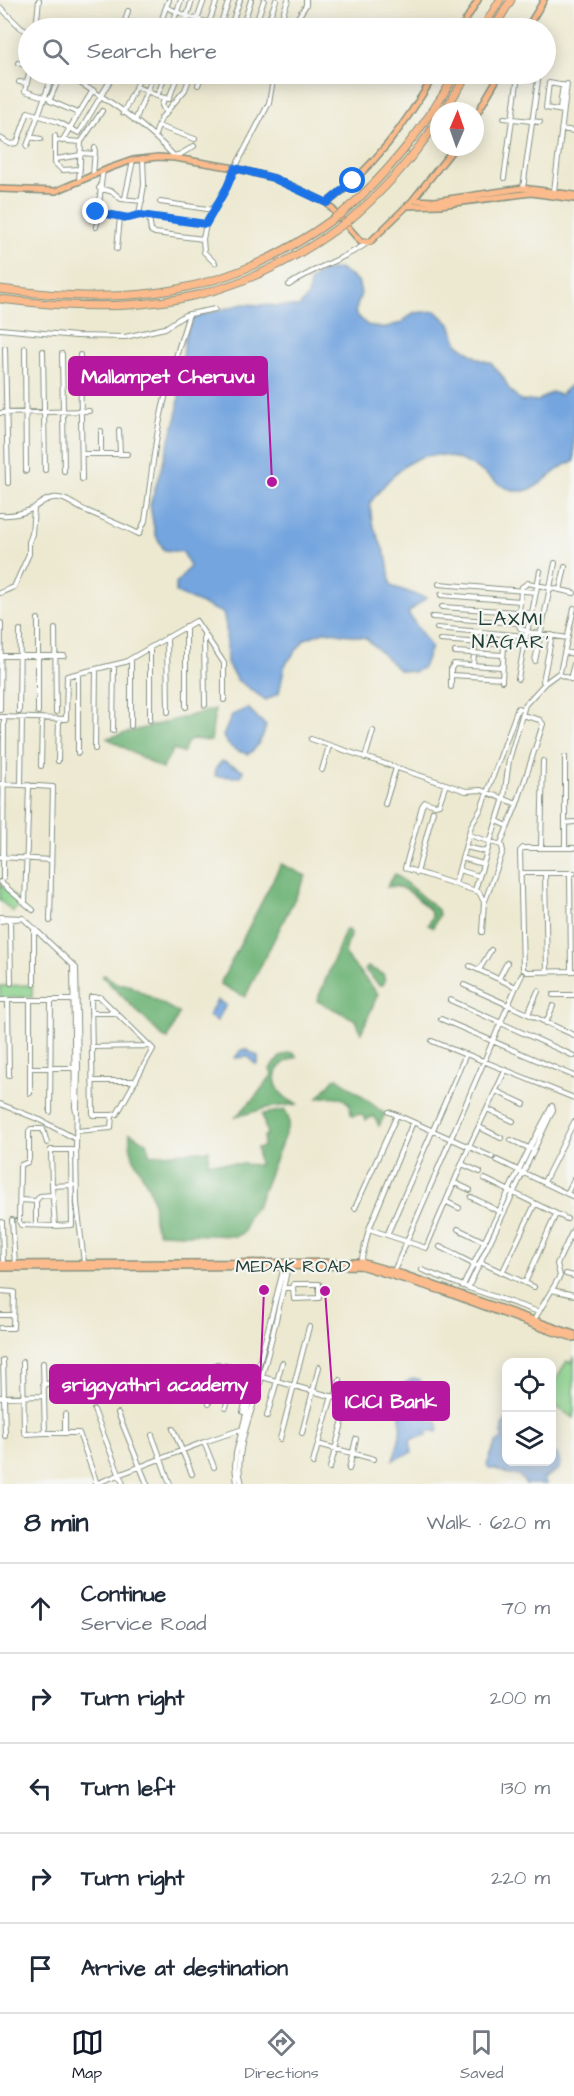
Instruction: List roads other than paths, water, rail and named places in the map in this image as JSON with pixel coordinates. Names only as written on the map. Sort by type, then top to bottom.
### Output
[{"type":"highway","points":[[489,18],[500,0]]},
{"type":"highway","points":[[501,18],[512,0]]},
{"type":"highway","points":[[0,289],[64,296],[123,297],[167,291],[235,273],[292,247],[339,216],[375,184],[399,157],[422,127],[450,84]]},
{"type":"highway","points":[[450,102],[462,84]]},
{"type":"highway","points":[[0,299],[63,306],[108,307],[169,301],[238,283],[297,255],[345,223],[398,174],[430,131]]},
{"type":"main road","points":[[467,18],[478,0]]},
{"type":"main road","points":[[533,18],[544,0]]},
{"type":"main road","points":[[327,203],[353,181],[392,141],[429,84]]},
{"type":"main road","points":[[484,102],[494,84]]},
{"type":"main road","points":[[0,189],[56,191],[133,160],[174,157],[235,168],[273,178],[327,203],[361,242],[366,244],[408,206],[447,156]]},
{"type":"main road","points":[[413,200],[443,200],[523,188],[554,191],[574,197]]},
{"type":"main road","points":[[408,206],[440,205],[531,193],[574,197]]},
{"type":"main road","name":"MEDAK ROAD","points":[[1,1265],[286,1267],[361,1264],[550,1331],[574,1336]]},
{"type":"main road","name":"MEDAK ROAD","points":[[1,1265],[361,1264],[394,1271],[574,1336]]},
{"type":"street","points":[[37,18],[39,0]]},
{"type":"street","points":[[162,18],[169,0]]},
{"type":"street","points":[[175,18],[181,0]]},
{"type":"street","points":[[188,16],[192,0]]},
{"type":"street","points":[[199,18],[204,0]]},
{"type":"street","points":[[211,18],[217,0]]},
{"type":"street","points":[[222,18],[229,0]]},
{"type":"street","points":[[234,18],[240,0]]},
{"type":"street","points":[[245,18],[251,0]]},
{"type":"street","points":[[258,18],[264,0]]},
{"type":"street","points":[[270,18],[276,0]]},
{"type":"street","points":[[282,18],[288,0]]},
{"type":"street","points":[[297,18],[306,0]]},
{"type":"street","points":[[0,7],[18,25]]},
{"type":"street","points":[[166,7],[193,18]]},
{"type":"street","points":[[126,18],[128,11]]},
{"type":"street","points":[[27,84],[25,91],[43,96],[78,113]]},
{"type":"street","points":[[27,146],[48,84]]},
{"type":"street","points":[[50,99],[57,84]]},
{"type":"street","points":[[81,84],[102,96],[155,135],[174,157],[194,146]]},
{"type":"street","points":[[0,138],[10,144],[17,142],[28,112],[79,133],[109,84]]},
{"type":"street","points":[[123,113],[138,84]]},
{"type":"street","points":[[135,121],[150,84]]},
{"type":"street","points":[[157,96],[161,84]]},
{"type":"street","points":[[166,114],[163,109],[173,84]]},
{"type":"street","points":[[155,135],[158,126],[187,84]]},
{"type":"street","points":[[215,263],[204,252],[202,239],[206,224],[269,103],[272,84]]},
{"type":"street","points":[[504,178],[517,84]]},
{"type":"street","points":[[523,188],[536,84]]},
{"type":"street","points":[[549,84],[546,108],[562,110]]},
{"type":"street","points":[[555,84],[574,89]]},
{"type":"street","points":[[554,191],[566,86]]},
{"type":"street","points":[[137,87],[176,103]]},
{"type":"street","points":[[62,141],[93,90]]},
{"type":"street","points":[[80,182],[81,142],[102,111]]},
{"type":"street","points":[[504,118],[540,122]]},
{"type":"street","points":[[158,126],[195,139]]},
{"type":"street","points":[[561,129],[574,131]]},
{"type":"street","points":[[30,137],[41,139]]},
{"type":"street","points":[[80,169],[62,170],[56,163],[55,138],[62,141],[81,142]]},
{"type":"street","points":[[93,176],[95,148]]},
{"type":"street","points":[[56,159],[95,154]]},
{"type":"street","points":[[140,215],[143,158]]},
{"type":"street","points":[[125,198],[133,160]]},
{"type":"street","points":[[96,227],[99,188],[103,171]]},
{"type":"street","points":[[99,188],[113,192],[121,199],[142,201]]},
{"type":"street","points":[[160,202],[214,210]]},
{"type":"street","points":[[98,213],[128,218],[140,215],[150,216],[206,224]]},
{"type":"street","points":[[150,216],[151,231],[155,233],[202,239]]},
{"type":"street","points":[[117,249],[120,217]]},
{"type":"street","points":[[289,285],[298,278],[352,254],[366,244]]},
{"type":"street","points":[[0,329],[76,336],[125,337],[165,328],[180,317],[215,309]]},
{"type":"street","points":[[0,515],[7,516],[34,508],[41,502],[53,498],[65,499],[85,511],[112,520],[139,534],[145,521],[160,420],[170,375],[189,314]]},
{"type":"street","points":[[5,348],[8,483]]},
{"type":"street","points":[[25,348],[26,471]]},
{"type":"street","points":[[43,351],[45,470]]},
{"type":"street","points":[[62,354],[64,471]]},
{"type":"street","points":[[80,355],[82,479]]},
{"type":"street","points":[[0,413],[89,411]]},
{"type":"street","points":[[119,430],[120,454]]},
{"type":"street","points":[[101,431],[101,454]]},
{"type":"street","points":[[82,454],[127,454]]},
{"type":"street","points":[[0,592],[14,587],[27,561],[34,508]]},
{"type":"street","points":[[535,661],[555,563]]},
{"type":"street","points":[[560,590],[565,567]]},
{"type":"street","points":[[518,679],[526,634],[531,614],[534,611],[540,571]]},
{"type":"street","points":[[526,634],[518,623],[522,587],[528,583],[574,593]]},
{"type":"street","points":[[439,584],[536,592]]},
{"type":"street","points":[[441,595],[520,601]]},
{"type":"street","points":[[442,607],[531,614]]},
{"type":"street","points":[[475,890],[504,798],[510,755],[523,713],[529,698],[558,674],[571,634],[574,608]]},
{"type":"street","points":[[432,617],[518,623]]},
{"type":"street","points":[[38,619],[38,712]]},
{"type":"street","points":[[33,910],[1,881],[2,717],[66,719],[68,676],[130,659],[196,621],[224,663],[224,700]]},
{"type":"street","points":[[0,710],[1,623]]},
{"type":"street","points":[[186,626],[186,707]]},
{"type":"street","points":[[437,628],[476,632],[571,634]]},
{"type":"street","points":[[56,629],[56,712]]},
{"type":"street","points":[[19,712],[20,630]]},
{"type":"street","points":[[473,665],[476,632]]},
{"type":"street","points":[[204,634],[205,705]]},
{"type":"street","points":[[543,681],[552,635]]},
{"type":"street","points":[[167,636],[168,712]]},
{"type":"street","points":[[440,640],[524,646]]},
{"type":"street","points":[[452,675],[502,679],[504,645]]},
{"type":"street","points":[[150,647],[150,720]]},
{"type":"street","points":[[455,652],[503,656]]},
{"type":"street","points":[[565,652],[574,654]]},
{"type":"street","points":[[0,656],[64,656]]},
{"type":"street","points":[[130,659],[131,726]]},
{"type":"street","points":[[558,674],[572,679],[574,665],[562,663]]},
{"type":"street","points":[[451,687],[451,669],[454,664],[502,667]]},
{"type":"street","points":[[113,731],[114,665]]},
{"type":"street","points":[[95,749],[96,670]]},
{"type":"street","points":[[78,674],[78,753]]},
{"type":"street","points":[[455,884],[469,835],[518,708],[543,724],[517,804],[501,844],[503,851],[484,902],[482,932]]},
{"type":"street","points":[[21,785],[22,718]]},
{"type":"street","points":[[41,766],[42,718]]},
{"type":"street","points":[[58,761],[59,719]]},
{"type":"street","points":[[365,758],[373,730]]},
{"type":"street","points":[[311,739],[469,792],[479,790],[517,804]]},
{"type":"street","points":[[322,770],[329,746]]},
{"type":"street","points":[[564,758],[565,848]]},
{"type":"street","points":[[541,848],[543,761]]},
{"type":"street","points":[[385,804],[396,768]]},
{"type":"street","points":[[2,784],[52,787],[50,921]]},
{"type":"street","points":[[446,784],[439,804],[425,802],[422,806],[405,867],[407,870],[475,890],[481,894],[484,902]]},
{"type":"street","points":[[25,903],[29,785]]},
{"type":"street","points":[[417,873],[433,811]]},
{"type":"street","points":[[496,821],[508,826]]},
{"type":"street","points":[[565,823],[574,822]]},
{"type":"street","points":[[469,835],[501,844]]},
{"type":"street","points":[[466,846],[487,852]]},
{"type":"street","points":[[513,849],[574,848]]},
{"type":"street","points":[[521,873],[572,873],[573,971],[527,972],[523,969],[521,873],[522,849]]},
{"type":"street","points":[[1,857],[51,860]]},
{"type":"street","points":[[462,858],[483,864]]},
{"type":"street","points":[[459,870],[479,876]]},
{"type":"street","points":[[545,873],[547,971]]},
{"type":"street","points":[[0,919],[23,918],[73,964],[76,1139],[73,1150],[72,1225],[20,1224],[20,1167],[29,1159],[29,1131],[43,1129],[48,1143]]},
{"type":"street","points":[[0,919],[10,921],[23,918]]},
{"type":"street","points":[[10,921],[11,984]]},
{"type":"street","points":[[34,929],[34,984]]},
{"type":"street","points":[[479,970],[491,950]]},
{"type":"street","points":[[499,978],[507,963]]},
{"type":"street","points":[[470,966],[516,987]]},
{"type":"street","points":[[394,1271],[522,975]]},
{"type":"street","points":[[464,985],[574,1035]]},
{"type":"street","points":[[528,1014],[538,991]]},
{"type":"street","points":[[553,995],[574,995]]},
{"type":"street","points":[[91,997],[100,997],[116,1013],[153,1050],[117,1114],[93,1115],[91,997]]},
{"type":"street","points":[[0,1000],[75,1000]]},
{"type":"street","points":[[8,1000],[9,1075]]},
{"type":"street","points":[[30,1000],[30,1093]]},
{"type":"street","points":[[50,1112],[51,1000]]},
{"type":"street","points":[[450,1000],[574,1056]]},
{"type":"street","points":[[546,1023],[553,1006]]},
{"type":"street","points":[[91,1013],[116,1013]]},
{"type":"street","points":[[441,1019],[574,1076]]},
{"type":"street","points":[[432,1041],[572,1097],[574,1089]]},
{"type":"street","points":[[92,1047],[150,1046]]},
{"type":"street","points":[[387,1235],[431,1130],[466,1055]]},
{"type":"street","points":[[30,1068],[76,1068]]},
{"type":"street","points":[[369,1229],[429,1249],[469,1147],[505,1071]]},
{"type":"street","points":[[92,1081],[136,1081]]},
{"type":"street","points":[[496,1091],[524,1104]]},
{"type":"street","points":[[0,1104],[40,1120],[76,1139]]},
{"type":"street","points":[[463,1295],[553,1110],[552,1106],[549,1108],[532,1150]]},
{"type":"street","points":[[487,1109],[513,1121]]},
{"type":"street","points":[[389,1112],[494,1158],[574,1197]]},
{"type":"street","points":[[76,1131],[111,1128],[112,1115]]},
{"type":"street","points":[[355,1208],[395,1117],[398,1116]]},
{"type":"street","points":[[361,1264],[369,1229],[414,1122]]},
{"type":"street","points":[[544,1182],[574,1122]]},
{"type":"street","points":[[478,1127],[501,1138]]},
{"type":"street","points":[[511,1140],[532,1150]]},
{"type":"street","points":[[55,1226],[51,1150],[73,1150]]},
{"type":"street","points":[[462,1164],[480,1172]]},
{"type":"street","points":[[484,1179],[567,1219]]},
{"type":"street","points":[[567,1194],[574,1179]]},
{"type":"street","points":[[455,1183],[470,1190]]},
{"type":"street","points":[[52,1186],[74,1185]]},
{"type":"street","points":[[74,1185],[84,1264]]},
{"type":"street","points":[[36,1225],[36,1201],[40,1196],[52,1195]]},
{"type":"street","points":[[471,1197],[501,1213]]},
{"type":"street","points":[[20,1200],[36,1201]]},
{"type":"street","points":[[447,1202],[459,1208]]},
{"type":"street","points":[[502,1273],[535,1204]]},
{"type":"street","points":[[525,1283],[556,1214]]},
{"type":"street","points":[[12,1220],[15,1264]]},
{"type":"street","points":[[1,1265],[2,1222]]},
{"type":"street","points":[[534,1321],[560,1276],[557,1263],[574,1228]]},
{"type":"street","points":[[458,1229],[487,1243]]},
{"type":"street","points":[[440,1247],[534,1287]]},
{"type":"street","points":[[243,1412],[258,1374],[283,1288],[286,1267]]},
{"type":"street","points":[[237,1484],[234,1466],[286,1267]]},
{"type":"street","points":[[422,1270],[539,1312]]},
{"type":"street","points":[[566,1274],[574,1276]]},
{"type":"street","points":[[294,1284],[318,1284],[319,1298],[294,1299],[293,1288],[294,1284]]},
{"type":"street","points":[[283,1288],[293,1288]]},
{"type":"street","points":[[552,1290],[574,1295]]},
{"type":"street","points":[[0,1292],[14,1292],[13,1328],[0,1328]]},
{"type":"street","points":[[0,1315],[13,1315]]},
{"type":"street","points":[[280,1439],[309,1327]]},
{"type":"street","points":[[3,1360],[2,1397],[5,1436]]},
{"type":"street","points":[[23,1362],[25,1434],[79,1433],[96,1484],[182,1450],[245,1429]]},
{"type":"street","points":[[43,1363],[45,1433]]},
{"type":"street","points":[[267,1416],[282,1363]]},
{"type":"street","points":[[44,1384],[63,1383],[63,1364]]},
{"type":"street","points":[[209,1403],[217,1364],[348,1401],[330,1468]]},
{"type":"street","points":[[302,1433],[319,1367]]},
{"type":"street","points":[[226,1407],[235,1368]]},
{"type":"street","points":[[313,1463],[340,1380]]},
{"type":"street","points":[[2,1397],[44,1396]]},
{"type":"street","points":[[94,1410],[123,1484]]},
{"type":"street","points":[[118,1413],[147,1484]]},
{"type":"street","points":[[65,1414],[65,1433]]},
{"type":"street","points":[[173,1429],[192,1474]]},
{"type":"street","points":[[242,1484],[239,1464],[245,1429]]},
{"type":"street","points":[[152,1435],[170,1484]]},
{"type":"street","points":[[349,1469],[356,1439]]},
{"type":"street","points":[[204,1442],[214,1467]]},
{"type":"street","points":[[318,1444],[374,1460]]},
{"type":"water","points":[[339,269],[358,281],[361,293],[355,313],[367,325],[383,328],[401,323],[413,313],[436,311],[450,324],[458,344],[479,359],[491,363],[503,377],[509,389],[521,401],[538,401],[552,392],[560,395],[574,382],[574,462],[560,468],[534,488],[518,491],[502,486],[478,469],[460,460],[444,455],[430,455],[404,466],[381,488],[370,503],[372,522],[387,559],[391,586],[426,598],[408,613],[431,647],[423,668],[413,672],[399,670],[366,638],[326,631],[305,639],[285,665],[279,693],[266,700],[237,680],[227,664],[226,626],[223,613],[176,593],[176,584],[190,566],[183,552],[164,550],[155,534],[150,505],[177,416],[185,336],[194,317],[243,304],[299,307],[308,296],[310,281],[321,272]]},
{"type":"water","points":[[248,708],[266,726],[260,742],[249,754],[233,748],[223,736],[232,715]]},
{"type":"water","points":[[222,761],[243,770],[241,777],[215,776],[216,768]]},
{"type":"water","points":[[217,1000],[226,1005],[217,1021],[208,1016]]},
{"type":"water","points":[[245,1049],[258,1056],[258,1064],[255,1064],[249,1057],[235,1058],[241,1050]]},
{"type":"water","points":[[414,1378],[420,1380],[421,1395],[437,1401],[438,1404],[428,1420],[437,1422],[439,1427],[437,1432],[429,1430],[427,1435],[410,1440],[412,1452],[393,1460],[399,1439],[400,1421],[390,1383],[399,1386]]},
{"type":"water","points":[[502,1439],[502,1466],[556,1466],[556,1453],[560,1462],[559,1469],[543,1479],[547,1484],[526,1484],[519,1475],[489,1469],[487,1465],[495,1444]]},
{"type":"place","name":"Mallampet Cheruvu","points":[[272,482]]},
{"type":"place","name":"srigayathri academy","points":[[264,1290]]},
{"type":"place","name":"ICICI Bank","points":[[325,1291]]},
{"type":"district","name":"LAXMI NAGAR'","points":[[511,630]]}]
